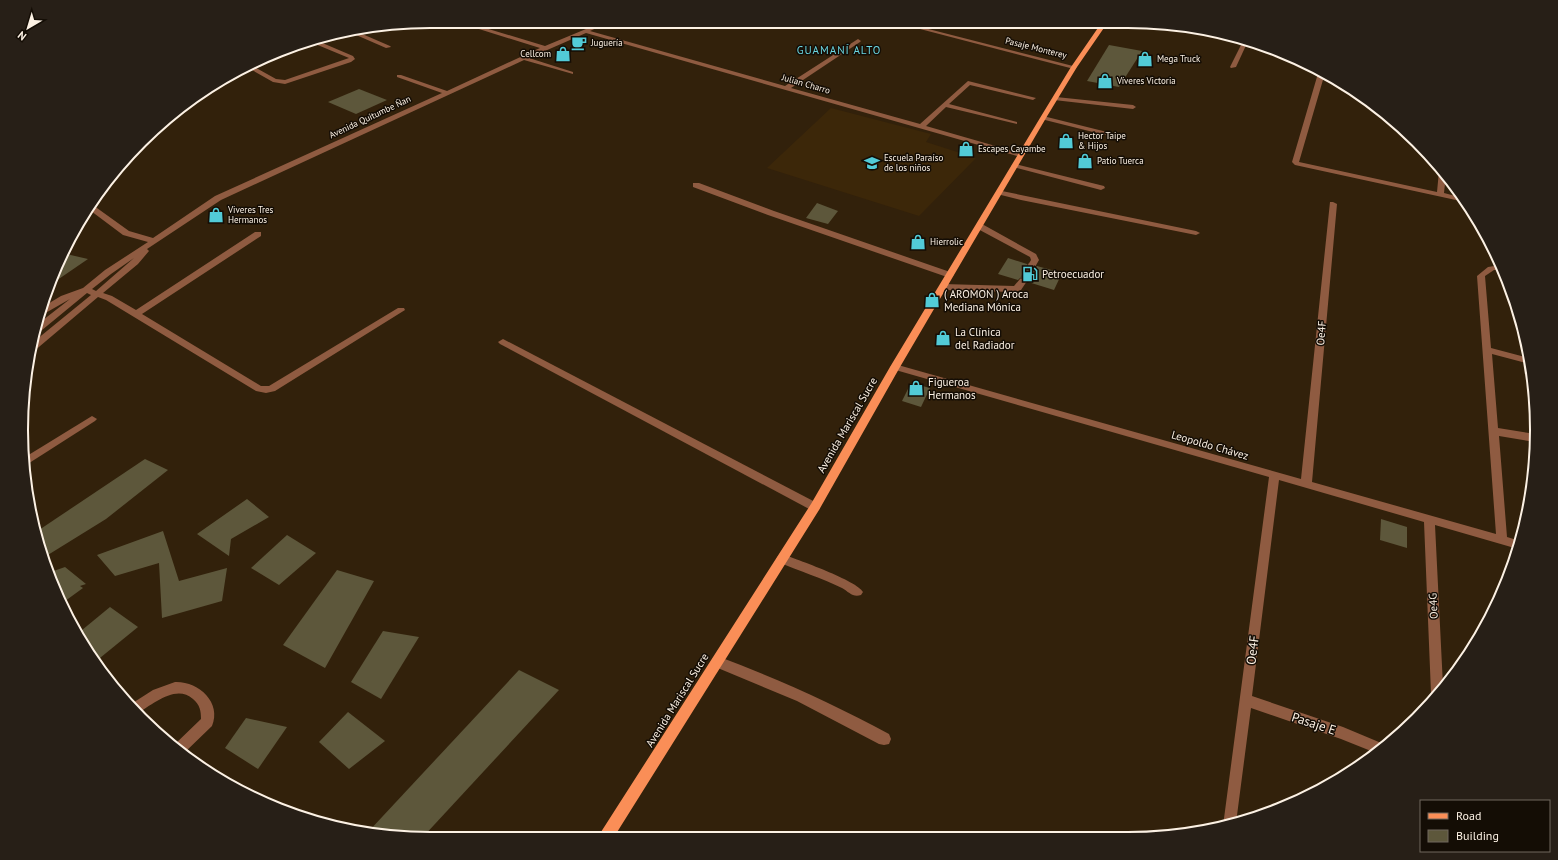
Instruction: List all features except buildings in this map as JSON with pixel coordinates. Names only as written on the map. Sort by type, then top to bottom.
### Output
[{"type":"main road","name":"Avenida Mariscal Sucre","points":[[610,832],[815,507],[895,367],[1043,118],[1056,99],[1074,67],[1101,28]]},
{"type":"street","points":[[479,28],[546,48]]},
{"type":"street","name":"Avenida Quitumbe Ñan","points":[[42,326],[108,272],[218,198],[592,28]]},
{"type":"street","name":"Pasaje Monterey","points":[[920,28],[1074,67]]},
{"type":"street","name":"Julian Charro","points":[[585,31],[1021,155]]},
{"type":"street","points":[[359,35],[388,47]]},
{"type":"street","points":[[786,88],[858,41]]},
{"type":"street","points":[[253,69],[279,83],[350,62],[352,59],[351,57],[319,44]]},
{"type":"street","points":[[1233,68],[1244,45]]},
{"type":"street","points":[[524,58],[571,73]]},
{"type":"street","points":[[399,76],[447,93]]},
{"type":"street","points":[[1320,77],[1295,162],[1300,166],[1456,198]]},
{"type":"street","points":[[921,126],[968,83],[972,82],[1033,98]]},
{"type":"street","points":[[1056,99],[1133,107]]},
{"type":"street","points":[[944,106],[1015,123]]},
{"type":"street","points":[[1043,118],[1105,133]]},
{"type":"street","points":[[1015,166],[1102,188]]},
{"type":"street","points":[[1440,195],[1442,179]]},
{"type":"street","points":[[696,184],[771,213],[950,275]]},
{"type":"street","points":[[1000,192],[1196,233]]},
{"type":"street","name":"Oe4F","points":[[1306,485],[1333,204]]},
{"type":"street","points":[[94,210],[126,233],[154,241]]},
{"type":"street","points":[[979,226],[1033,256],[1035,260],[1032,265]]},
{"type":"street","points":[[136,314],[258,234]]},
{"type":"street","name":"Avenida Quitumbe Ñan","points":[[38,343],[135,262],[154,241]]},
{"type":"street","points":[[1495,267],[1486,270],[1481,276],[1502,540]]},
{"type":"street","points":[[943,287],[1014,290],[1018,288],[1023,281]]},
{"type":"street","points":[[47,308],[64,298],[86,290],[109,298],[259,389],[266,390],[272,389],[401,310]]},
{"type":"street","points":[[503,342],[815,507]]},
{"type":"street","points":[[1487,350],[1523,360]]},
{"type":"street","name":"Leopoldo Chávez","points":[[895,367],[1513,543]]},
{"type":"street","points":[[29,459],[92,419]]},
{"type":"street","points":[[1493,431],[1530,437]]},
{"type":"street","name":"Oe4F","points":[[1230,819],[1274,476]]},
{"type":"street","name":"Oe4G","points":[[1430,520],[1437,687]]},
{"type":"street","points":[[782,559],[846,585],[857,592]]},
{"type":"street","points":[[717,662],[848,718],[884,738]]},
{"type":"street","points":[[139,706],[170,688],[185,687],[198,694],[208,711],[207,722],[193,738],[182,747]]},
{"type":"street","name":"Pasaje E","points":[[1246,700],[1343,732],[1376,747]]},
{"type":"shaded area","name":"Escuela Paraíso de los niños","points":[[831,108],[931,134],[926,142],[976,158],[919,216],[767,168]]},
{"type":"tunnel","points":[[1023,281],[1032,265]]},
{"type":"place","name":"Juguería","points":[[579,43]]},
{"type":"place","name":"Cellcom","points":[[563,54]]},
{"type":"place","name":"Mega Truck","points":[[1145,59]]},
{"type":"place","name":"Víveres Victoria","points":[[1105,81]]},
{"type":"place","name":"Hector Taipe & Hijos","points":[[1066,141]]},
{"type":"place","name":"Escapes Cayambe","points":[[966,149]]},
{"type":"place","name":"Patio Tuerca","points":[[1085,161]]},
{"type":"place","name":"Escuela Paraíso de los niños","points":[[872,163]]},
{"type":"place","name":"Viveres Tres Hermanos","points":[[216,215]]},
{"type":"place","name":"Hierrolic","points":[[918,242]]},
{"type":"place","name":"Petroecuador","points":[[1030,274]]},
{"type":"place","name":"( AROMON ) Aroca Mediana Mónica","points":[[932,300]]},
{"type":"place","name":"La Clínica del Radiador","points":[[943,338]]},
{"type":"place","name":"Figueroa Hermanos","points":[[916,388]]},
{"type":"district","name":"GUAMANÍ ALTO","points":[[839,50]]}]
